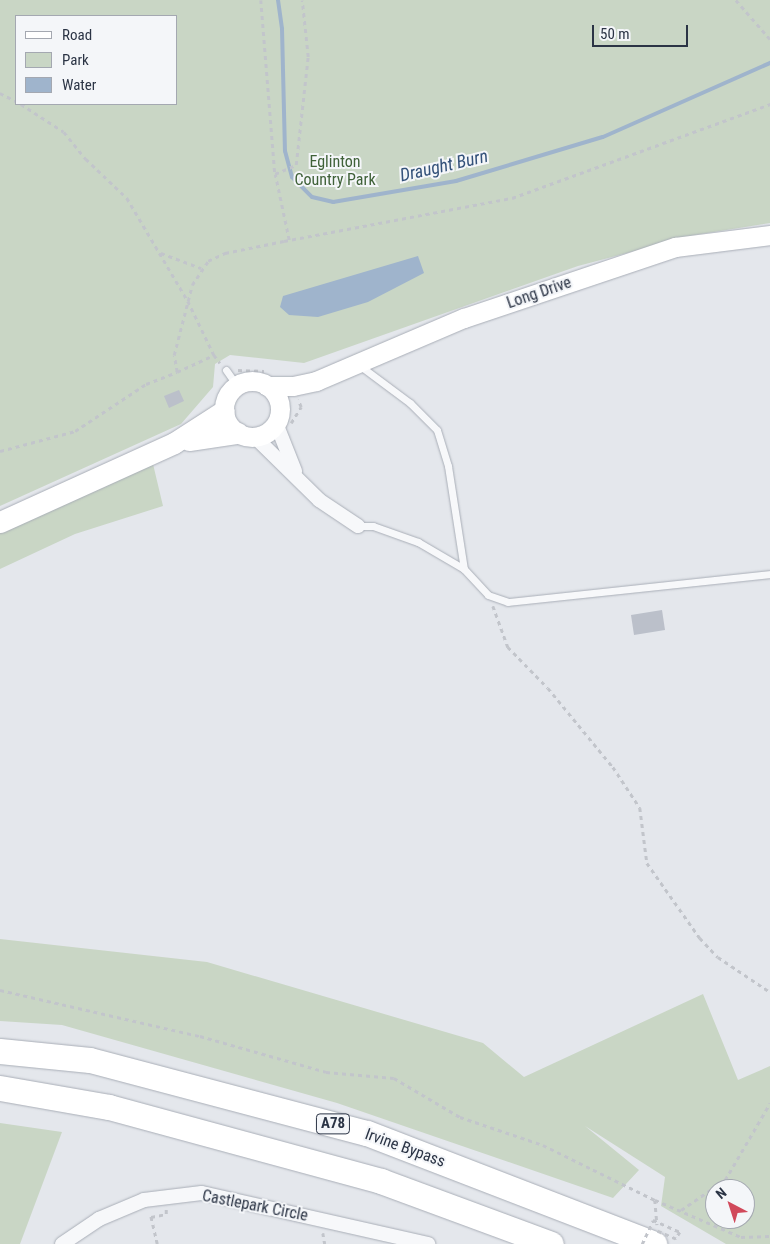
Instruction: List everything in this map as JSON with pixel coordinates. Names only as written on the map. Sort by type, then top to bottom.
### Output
[{"type":"highway","name":"Irvine Bypass","points":[[0,1050],[90,1060],[367,1133],[655,1237]]},
{"type":"highway","points":[[0,1088],[109,1107],[381,1181],[551,1244]]},
{"type":"main road","name":"Long Drive","points":[[267,386],[293,386],[316,381],[464,318],[675,247],[770,235]]},
{"type":"main road","points":[[174,443],[246,435],[264,435],[278,417],[277,397],[267,386],[252,381],[237,386],[227,397],[224,411],[228,424],[246,435]]},
{"type":"main road","name":"Long Drive","points":[[278,417],[316,381]]},
{"type":"main road","points":[[0,522],[174,443],[224,411]]},
{"type":"street","points":[[278,417],[299,479]]},
{"type":"street","points":[[246,435],[299,479],[319,500],[358,526]]},
{"type":"street","name":"Castlepark Circle","points":[[62,1244],[99,1219],[144,1200],[202,1194],[407,1241],[428,1244]]},
{"type":"lane","points":[[357,364],[410,403],[437,430],[448,466],[464,569]]},
{"type":"lane","points":[[226,370],[237,386]]},
{"type":"lane","points":[[358,526],[373,526],[418,542],[464,569],[488,595],[508,602],[770,574]]},
{"type":"path","points":[[261,0],[275,174],[289,240]]},
{"type":"path","points":[[275,174],[296,165],[308,57],[302,0]]},
{"type":"path","points":[[736,0],[770,39]]},
{"type":"path","points":[[0,93],[15,100]]},
{"type":"path","points":[[0,451],[75,431],[146,384],[177,372],[174,354],[188,301],[201,268],[208,261],[225,253],[512,198],[770,104]]},
{"type":"path","points":[[23,105],[64,132],[86,159],[127,198],[188,301],[214,355]]},
{"type":"path","points":[[159,253],[201,268]]},
{"type":"path","points":[[488,595],[508,647],[548,688],[613,767],[640,808],[647,863],[700,938],[718,957],[770,992]]},
{"type":"path","points":[[0,990],[200,1036],[326,1072],[394,1078],[460,1117],[543,1145],[655,1200],[741,1237],[770,1236]]},
{"type":"path","points":[[680,1210],[725,1180],[770,1103]]},
{"type":"path","points":[[157,1244],[151,1216],[166,1214],[164,1198]]},
{"type":"path","points":[[642,1244],[653,1220],[680,1232],[676,1239],[655,1237],[655,1200]]},
{"type":"path","points":[[323,1234],[325,1244]]},
{"type":"green space","name":"Eglinton Country Park","points":[[0,0],[770,0],[770,223],[695,235],[578,266],[304,363],[230,355],[215,364],[213,387],[181,424],[0,506]]},
{"type":"green space","points":[[153,464],[163,506],[75,534],[0,569],[0,523]]},
{"type":"green space","points":[[0,939],[207,962],[483,1043],[524,1077],[703,994],[738,1080],[770,1066],[770,1244],[726,1244],[661,1206],[665,1177],[585,1126],[639,1170],[613,1198],[337,1103],[62,1025],[0,1021]]},
{"type":"green space","points":[[0,1123],[62,1132],[20,1244],[0,1244]]},
{"type":"water","points":[[418,256],[424,273],[368,302],[318,317],[289,315],[280,307],[283,296]]},
{"type":"building","points":[[179,390],[184,401],[169,408],[164,396]]},
{"type":"building","points":[[662,610],[665,630],[634,635],[631,615]]},
{"type":"waterway","name":"Draught Burn","points":[[278,0],[282,29],[285,151],[292,177],[312,197],[333,202],[456,181],[603,137],[770,63]]}]
